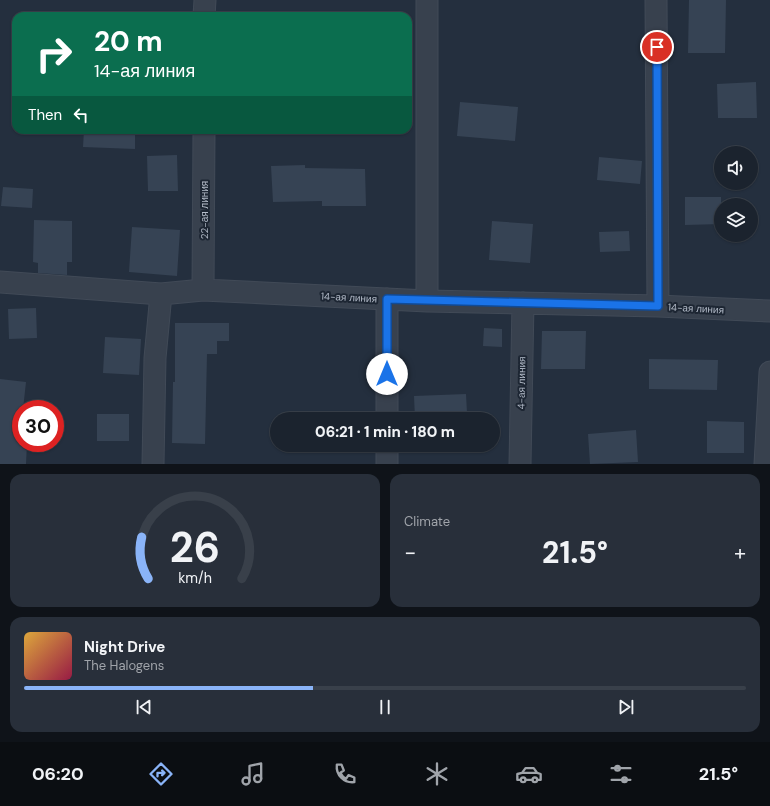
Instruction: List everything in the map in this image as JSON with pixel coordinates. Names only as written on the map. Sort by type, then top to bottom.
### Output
[{"type":"street","points":[[204,0],[204,12]]},
{"type":"street","points":[[426,300],[427,0]]},
{"type":"street","points":[[656,0],[658,306]]},
{"type":"street","name":"22-ая линия","points":[[203,290],[204,134]]},
{"type":"street","name":"14-ая линия","points":[[0,282],[161,294],[203,290],[387,299],[658,306],[770,311]]},
{"type":"street","points":[[154,464],[155,358],[161,294]]},
{"type":"street","points":[[387,299],[387,412]]},
{"type":"street","name":"4-ая линия","points":[[520,464],[523,303]]},
{"type":"street","points":[[765,464],[770,372]]},
{"type":"street","points":[[387,452],[387,464]]},
{"type":"building","points":[[689,0],[726,0],[725,53],[688,53]]},
{"type":"building","points":[[756,82],[757,118],[718,118],[717,84]]},
{"type":"building","points":[[460,102],[518,107],[515,141],[457,136]]},
{"type":"building","points":[[84,134],[135,134],[135,149],[83,147]]},
{"type":"building","points":[[177,155],[178,191],[148,191],[147,156]]},
{"type":"building","points":[[599,157],[642,161],[640,184],[597,180]]},
{"type":"building","points":[[305,165],[305,168],[365,169],[366,206],[322,206],[322,201],[273,202],[271,166]]},
{"type":"building","points":[[3,187],[33,189],[32,208],[1,206]]},
{"type":"building","points":[[685,197],[721,197],[714,198],[714,224],[685,225]]},
{"type":"building","points":[[34,220],[72,221],[72,262],[67,262],[67,275],[38,273],[38,263],[33,262]]},
{"type":"building","points":[[492,221],[533,224],[530,263],[489,260]]},
{"type":"building","points":[[132,227],[180,230],[177,276],[129,272]]},
{"type":"building","points":[[629,231],[630,251],[600,252],[599,232]]},
{"type":"building","points":[[36,308],[37,338],[9,339],[8,309]]},
{"type":"building","points":[[175,323],[229,323],[229,341],[217,341],[217,354],[207,354],[205,444],[172,443],[173,382],[175,382]]},
{"type":"building","points":[[484,328],[502,329],[502,347],[483,346]]},
{"type":"building","points":[[542,331],[586,331],[585,369],[541,369]]},
{"type":"building","points":[[105,337],[141,339],[139,375],[103,373]]},
{"type":"building","points":[[649,359],[718,360],[717,390],[649,389]]},
{"type":"building","points":[[0,379],[26,382],[24,400],[12,400],[12,452],[27,452],[26,464],[0,464]]},
{"type":"building","points":[[466,394],[467,412],[415,412],[414,396]]},
{"type":"building","points":[[97,414],[129,414],[129,441],[97,441]]},
{"type":"building","points":[[707,421],[744,422],[744,453],[707,453]]},
{"type":"building","points":[[636,430],[638,462],[590,464],[588,434]]},
{"type":"route","points":[[387,374],[387,299],[658,306],[657,47]]}]
